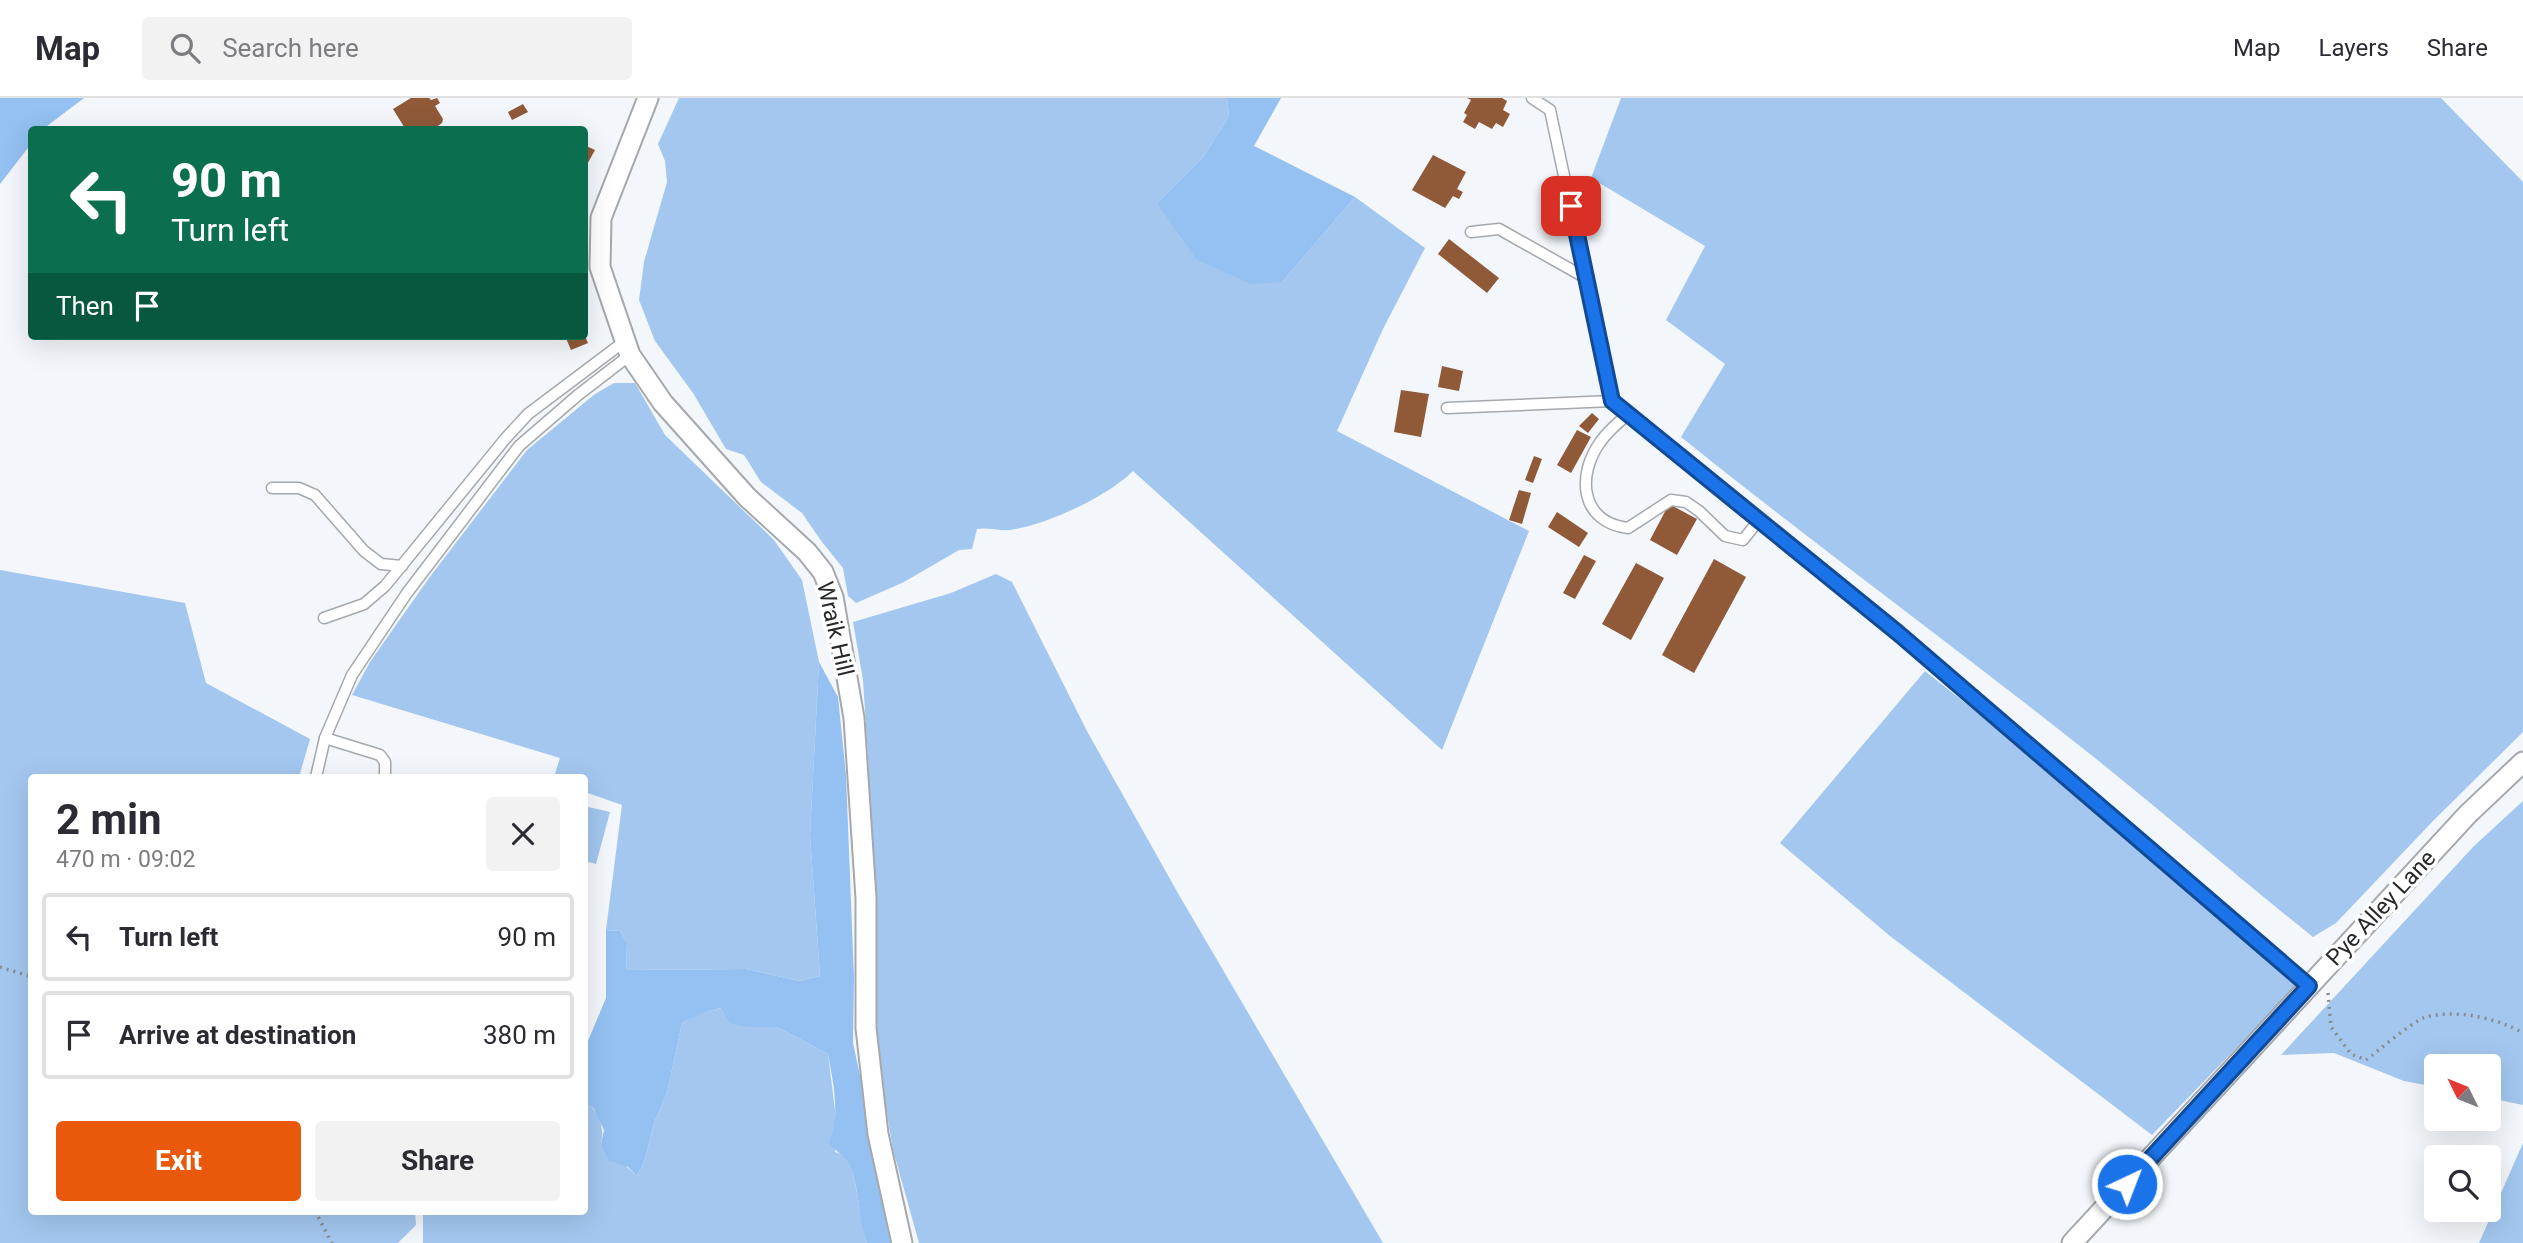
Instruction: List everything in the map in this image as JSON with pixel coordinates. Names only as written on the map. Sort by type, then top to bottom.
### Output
[{"type":"street","name":"Wraik Hill","points":[[648,98],[601,218],[600,267],[627,348],[663,403],[747,497],[807,552],[822,572],[833,597],[854,718],[866,898],[866,1028],[878,1134],[902,1243]]},
{"type":"street","name":"Pye Alley Lane","points":[[2072,1243],[2468,814],[2523,762]]},
{"type":"lane","points":[[1532,98],[1550,110],[1612,401],[1898,633],[2315,980]]},
{"type":"lane","points":[[1471,232],[1499,229],[1586,278]]},
{"type":"lane","points":[[324,618],[364,604],[385,586],[528,414],[627,348]]},
{"type":"lane","points":[[317,774],[325,738],[352,675],[407,593],[519,446],[627,348]]},
{"type":"lane","points":[[1447,408],[1612,401]]},
{"type":"lane","points":[[1628,414],[1601,440],[1590,460],[1586,475],[1585,492],[1592,509],[1608,523],[1628,528],[1671,500],[1686,502],[1726,536],[1743,540],[1759,520]]},
{"type":"lane","points":[[272,488],[299,488],[315,495],[364,551],[381,564],[402,566]]},
{"type":"lane","points":[[325,738],[380,755],[385,762],[385,774]]},
{"type":"path","points":[[0,967],[28,976]]},
{"type":"path","points":[[2315,980],[2329,996],[2331,1027],[2351,1054],[2365,1060],[2423,1018],[2460,1013],[2506,1023],[2523,1033]]},
{"type":"path","points":[[317,1215],[332,1243]]},
{"type":"shaded area","points":[[0,98],[84,98],[47,126],[28,126],[28,148],[0,184]]},
{"type":"shaded area","points":[[679,98],[1227,98],[1229,116],[1204,156],[1157,203],[1282,282],[1355,197],[1425,248],[1383,329],[1337,431],[1529,531],[1442,750],[1133,471],[1092,500],[1058,516],[1010,530],[977,529],[972,549],[959,550],[904,582],[856,603],[848,596],[843,568],[802,513],[761,482],[744,455],[726,449],[693,393],[655,341],[639,300],[644,262],[667,182],[665,161],[658,144]]},
{"type":"shaded area","points":[[1227,98],[1281,98],[1254,146],[1355,197],[1282,282],[1251,284],[1196,259],[1157,203],[1204,156],[1229,116]]},
{"type":"shaded area","points":[[1621,98],[2441,98],[2523,182],[2523,732],[2336,923],[2313,937],[2071,739],[1681,437],[1725,364],[1666,320],[1705,246],[1591,178]]},
{"type":"shaded area","points":[[614,383],[635,383],[665,435],[774,540],[802,580],[819,662],[810,835],[820,976],[799,981],[746,969],[626,970],[627,943],[620,931],[606,930],[622,805],[588,793],[588,774],[555,774],[560,758],[352,695],[370,662],[429,578],[527,450],[595,394]]},
{"type":"shaded area","points":[[0,570],[185,603],[206,683],[310,739],[300,774],[28,774],[28,1215],[415,1215],[416,1225],[398,1243],[0,1243]]},
{"type":"shaded area","points":[[996,574],[1012,582],[1088,733],[1179,895],[1383,1243],[919,1243],[893,1150],[873,1031],[869,773],[863,680],[853,622],[951,593]]},
{"type":"shaded area","points":[[819,662],[838,697],[846,775],[854,978],[853,1043],[896,1243],[867,1243],[852,1171],[846,1159],[829,1143],[835,1122],[835,1110],[828,1054],[777,1027],[746,1027],[730,1023],[721,1008],[682,1023],[667,1093],[637,1176],[628,1167],[609,1161],[601,1144],[604,1130],[594,1109],[588,1104],[588,1041],[606,998],[606,930],[620,931],[627,943],[626,970],[746,969],[799,981],[820,976],[810,835]]},
{"type":"shaded area","points":[[1925,671],[2307,975],[2152,1135],[1890,936],[1780,843]]},
{"type":"shaded area","points":[[2523,801],[2523,1105],[2501,1100],[2501,1054],[2424,1054],[2424,1085],[2404,1081],[2334,1053],[2281,1055],[2474,846]]},
{"type":"shaded area","points":[[588,807],[610,812],[596,864],[588,862]]},
{"type":"shaded area","points":[[722,1008],[746,1027],[777,1027],[828,1054],[835,1110],[835,1152],[845,1157],[849,1163],[867,1243],[423,1243],[423,1215],[588,1215],[588,1104],[600,1120],[601,1144],[637,1176],[667,1093],[682,1023],[704,1012]]},
{"type":"shaded area","points":[[2523,1143],[2523,1243],[2479,1243],[2488,1222],[2501,1222],[2501,1193]]},
{"type":"building","points":[[411,98],[437,98],[440,103],[435,106],[443,119],[438,126],[404,126],[393,109]]},
{"type":"building","points":[[1467,98],[1502,98],[1507,101],[1503,110],[1510,114],[1503,127],[1496,123],[1492,129],[1479,122],[1475,129],[1463,122],[1467,115],[1464,113],[1471,100]]},
{"type":"building","points":[[523,104],[528,112],[512,120],[508,112]]},
{"type":"building","points":[[588,147],[595,150],[588,163]]},
{"type":"building","points":[[1433,155],[1466,172],[1457,189],[1463,192],[1459,199],[1453,196],[1445,208],[1412,190]]},
{"type":"building","points":[[1449,239],[1499,278],[1487,293],[1438,254]]},
{"type":"building","points":[[567,340],[587,340],[588,343],[571,350]]},
{"type":"building","points":[[1442,366],[1463,371],[1459,391],[1438,387]]},
{"type":"building","points":[[1401,390],[1429,394],[1421,437],[1394,432]]},
{"type":"building","points":[[1592,413],[1599,419],[1588,433],[1579,426]]},
{"type":"building","points":[[1577,430],[1591,437],[1571,473],[1557,465]]},
{"type":"building","points":[[1534,456],[1542,459],[1533,483],[1525,480]]},
{"type":"building","points":[[1519,490],[1531,493],[1522,524],[1509,520]]},
{"type":"building","points":[[1669,504],[1697,519],[1677,555],[1650,540]]},
{"type":"building","points":[[1557,512],[1588,533],[1579,547],[1548,527]]},
{"type":"building","points":[[1584,555],[1596,561],[1575,599],[1563,593]]},
{"type":"building","points":[[1714,559],[1746,577],[1694,673],[1662,655]]},
{"type":"building","points":[[1636,563],[1664,578],[1631,640],[1602,624]]},
{"type":"route","points":[[1571,206],[1612,401],[1898,633],[2309,986],[2127,1184]]}]
